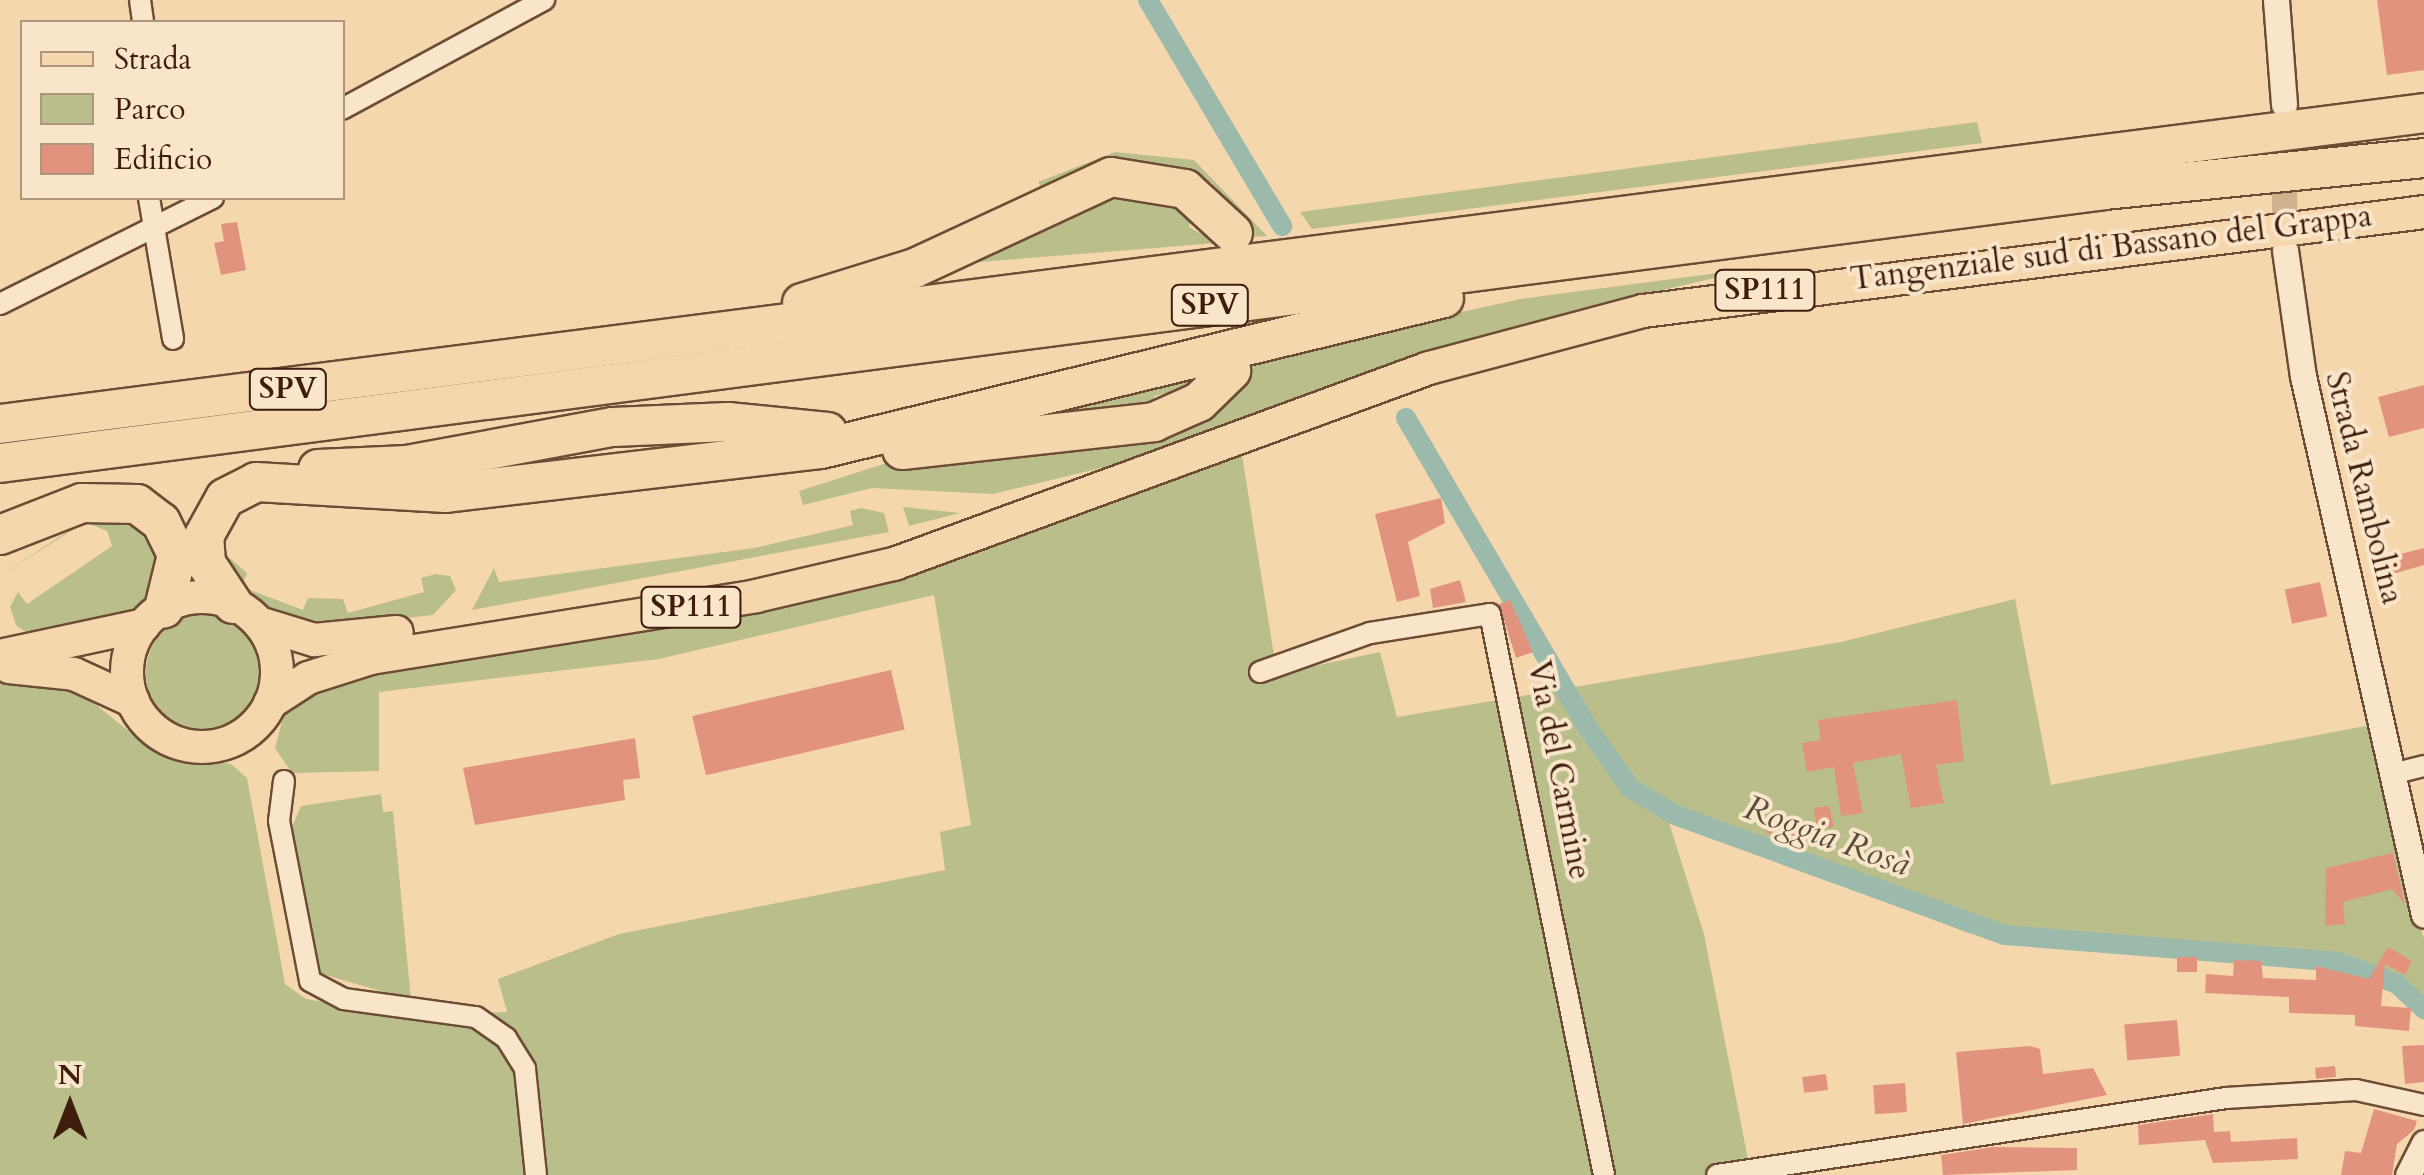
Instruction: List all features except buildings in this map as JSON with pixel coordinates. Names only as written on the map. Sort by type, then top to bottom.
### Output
[{"type":"highway","name":"SPV","points":[[0,424],[2424,113]]},
{"type":"highway","name":"SPV","points":[[0,464],[2104,190],[2423,158]]},
{"type":"highway","points":[[271,480],[446,493],[821,449],[1503,287],[2423,158]]},
{"type":"highway","points":[[575,352],[620,330],[773,310],[879,281],[1111,177],[1185,189],[1234,233]]},
{"type":"highway","points":[[821,449],[874,452],[1144,424],[1186,410],[1231,371]]},
{"type":"highway","points":[[246,614],[206,562],[206,526],[230,494],[271,480],[613,427],[728,422],[871,436]]},
{"type":"highway","points":[[0,535],[90,501],[137,504],[165,528],[176,554],[154,616]]},
{"type":"main road","name":"Tangenziale sud di Bassano del Grappa","points":[[0,666],[74,674],[133,702],[158,732],[194,746],[232,740],[270,703],[308,678],[371,658],[866,571],[1429,368],[1644,311],[2424,212]]},
{"type":"main road","name":"Tangenziale sud di Bassano del Grappa","points":[[0,656],[154,616],[206,597],[314,640],[357,638],[698,584],[1108,484]]},
{"type":"main road","points":[[246,614],[275,653],[270,703]]},
{"type":"main road","points":[[133,702],[128,662],[154,616]]},
{"type":"street","points":[[345,106],[544,0]]},
{"type":"street","points":[[2276,0],[2284,105]]},
{"type":"street","points":[[150,200],[158,226],[173,339]]},
{"type":"street","points":[[0,304],[209,200]]},
{"type":"street","name":"Strada Rambolina","points":[[2285,250],[2302,376],[2396,773],[2424,916]]},
{"type":"street","name":"Via del Carmine","points":[[1260,672],[1370,633],[1490,614],[1525,749],[1604,1175]]},
{"type":"street","points":[[2396,773],[2424,766]]},
{"type":"street","points":[[284,781],[278,816],[310,981],[344,999],[476,1017],[506,1038],[525,1069],[536,1175]]},
{"type":"street","points":[[1716,1175],[2226,1098],[2356,1090],[2424,1104]]},
{"type":"street","points":[[2408,1175],[2424,1143]]},
{"type":"green space","points":[[1977,122],[1982,143],[1312,229],[1300,212]]},
{"type":"green space","points":[[1115,152],[1194,160],[1267,236],[1251,237],[1211,182],[1044,192],[1038,182]]},
{"type":"green space","points":[[1148,194],[1192,212],[1189,227],[1217,243],[955,264],[1111,195]]},
{"type":"green space","points":[[1763,267],[1571,311],[1109,466],[993,494],[872,488],[803,505],[799,491],[915,454],[1012,446],[1239,380],[1254,357],[1521,299]]},
{"type":"green space","points":[[1215,358],[1192,387],[1154,396],[1155,406],[964,423]]},
{"type":"green space","points":[[1241,449],[1277,674],[1380,652],[1397,717],[1841,642],[2015,599],[2051,785],[2371,725],[2424,939],[2424,1019],[2393,990],[2344,969],[1968,933],[1667,816],[1704,934],[1751,1175],[0,1175],[0,681],[75,688],[146,745],[231,764],[247,778],[285,984],[306,999],[407,1016],[507,1012],[498,979],[619,934],[945,870],[940,832],[971,825],[934,595],[659,659],[379,692],[379,771],[292,773],[275,748],[286,706],[325,682],[684,617]]},
{"type":"green space","points":[[903,507],[960,513],[909,526]]},
{"type":"green space","points":[[861,508],[884,513],[889,532],[472,610],[494,568],[499,582],[754,548],[853,525],[850,511]]},
{"type":"green space","points":[[125,519],[146,531],[160,560],[141,610],[31,636],[16,625],[10,607],[18,592],[27,604],[112,546],[107,531],[85,522],[0,576],[85,520]]},
{"type":"green space","points":[[231,559],[247,573],[242,587],[303,610],[308,598],[343,599],[348,613],[424,592],[421,578],[436,574],[450,576],[456,590],[433,615],[324,627],[266,611],[218,564]]},
{"type":"green space","points":[[205,614],[228,619],[247,631],[259,650],[264,673],[259,696],[247,715],[228,727],[205,732],[182,727],[163,715],[151,696],[146,673],[151,650],[163,631],[182,619]]},
{"type":"green space","points":[[381,794],[383,812],[393,811],[411,1000],[319,973],[291,829],[301,806]]},
{"type":"waterway","name":"Roggia Rosà","points":[[1148,0],[1282,226]]},
{"type":"waterway","name":"Roggia Rosà","points":[[1406,418],[1588,728],[1630,788],[1675,815],[2005,935],[2339,962],[2397,984],[2424,1009]]},
{"type":"tunnel","points":[[2284,115],[2285,245]]}]
